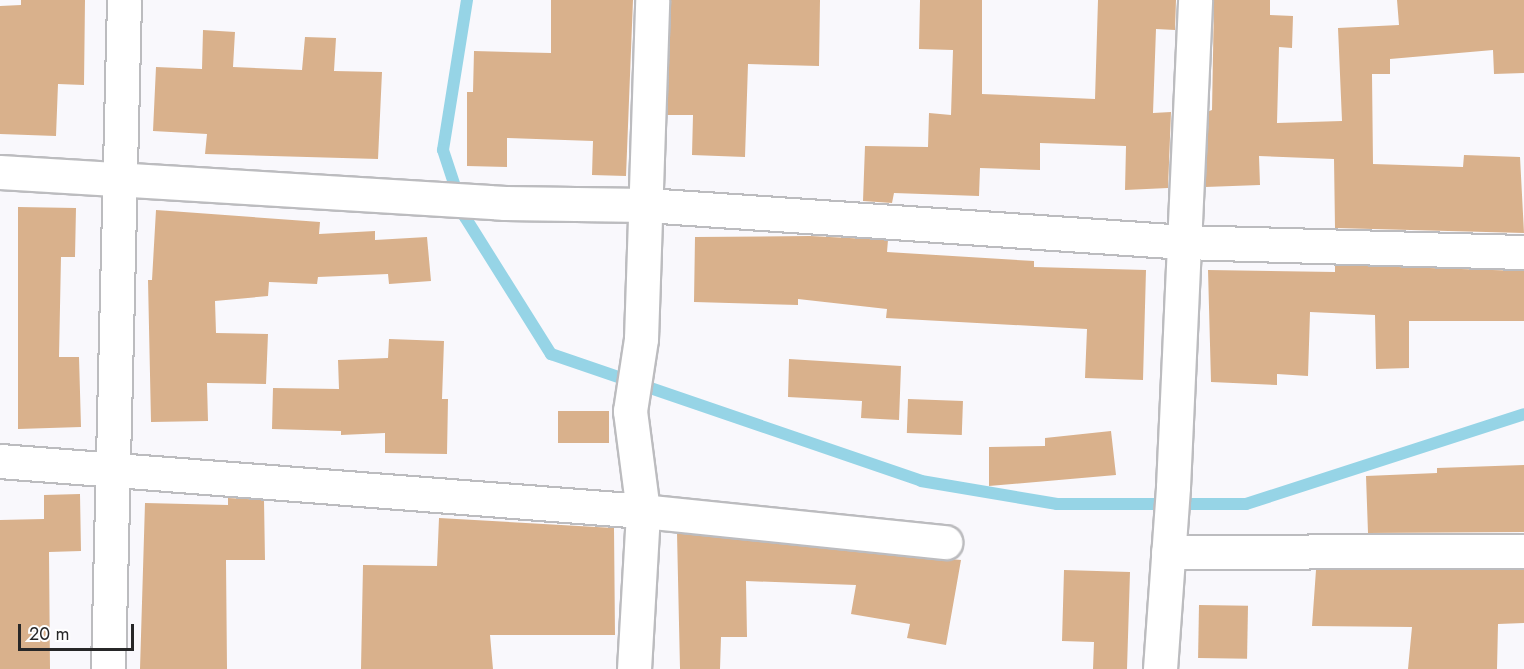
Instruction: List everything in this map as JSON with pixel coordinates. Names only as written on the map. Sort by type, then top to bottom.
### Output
[{"type":"street","points":[[108,669],[124,0]]},
{"type":"street","points":[[634,669],[643,511],[630,411],[641,339],[652,0]]},
{"type":"street","points":[[1160,669],[1173,487],[1195,0]]},
{"type":"street","points":[[0,172],[505,203],[646,205],[1184,242],[1524,252]]},
{"type":"street","points":[[0,461],[643,511],[945,542]]},
{"type":"street","points":[[1168,552],[1524,551]]},
{"type":"building","points":[[21,0],[85,0],[84,85],[58,84],[56,136],[0,134],[0,6],[21,5]]},
{"type":"building","points":[[551,0],[633,0],[626,176],[592,175],[593,141],[507,138],[507,167],[467,166],[467,92],[473,92],[474,51],[551,53]]},
{"type":"building","points":[[671,0],[820,0],[819,66],[748,64],[745,157],[692,155],[693,115],[667,115]]},
{"type":"building","points":[[920,0],[982,0],[982,94],[1095,99],[1098,0],[1176,0],[1175,30],[1156,29],[1153,113],[1171,112],[1168,188],[1125,190],[1126,146],[1040,143],[1040,170],[980,168],[979,196],[894,193],[892,203],[863,201],[865,146],[928,147],[929,113],[951,115],[953,50],[919,49]]},
{"type":"building","points":[[1214,0],[1270,0],[1270,15],[1293,16],[1292,48],[1279,47],[1277,123],[1342,121],[1338,28],[1399,25],[1397,0],[1524,0],[1524,73],[1494,74],[1493,50],[1390,59],[1390,74],[1372,74],[1373,164],[1463,167],[1464,155],[1520,157],[1524,233],[1335,228],[1334,159],[1259,156],[1260,185],[1205,187],[1209,111],[1212,110]]},
{"type":"building","points":[[203,30],[235,32],[233,67],[302,70],[305,37],[336,38],[334,71],[382,72],[378,159],[205,154],[207,134],[153,131],[156,67],[202,69]]},
{"type":"building","points":[[18,207],[76,208],[75,257],[61,257],[59,357],[79,357],[81,427],[18,429]]},
{"type":"building","points":[[156,210],[320,222],[319,234],[375,231],[375,240],[427,237],[431,281],[389,284],[388,274],[318,277],[317,284],[269,282],[268,296],[215,301],[216,333],[268,334],[266,384],[207,383],[208,421],[151,422],[148,280],[152,280]]},
{"type":"building","points":[[810,236],[888,240],[887,252],[1034,261],[1034,267],[1146,270],[1143,380],[1085,378],[1087,329],[886,318],[887,309],[798,299],[798,305],[694,302],[695,237]]},
{"type":"building","points":[[1335,265],[1524,271],[1524,321],[1409,321],[1409,368],[1376,369],[1375,315],[1310,312],[1308,376],[1277,374],[1277,385],[1211,382],[1208,270],[1335,272]]},
{"type":"building","points":[[389,339],[444,341],[442,399],[448,399],[447,454],[385,453],[385,433],[341,435],[341,431],[272,429],[273,388],[339,389],[338,360],[388,358]]},
{"type":"building","points":[[789,359],[901,366],[899,420],[861,418],[862,401],[788,397]]},
{"type":"building","points":[[908,399],[963,401],[962,435],[907,433]]},
{"type":"building","points":[[558,411],[609,411],[609,443],[558,443]]},
{"type":"building","points":[[1111,431],[1116,475],[989,486],[989,447],[1045,446],[1045,438]]},
{"type":"building","points":[[1524,465],[1524,532],[1368,533],[1366,476],[1437,473],[1437,468]]},
{"type":"building","points":[[80,494],[81,551],[49,552],[50,669],[0,669],[0,520],[44,519],[44,495]]},
{"type":"building","points":[[228,498],[264,500],[265,560],[226,560],[227,669],[140,669],[145,503],[228,505]]},
{"type":"building","points":[[439,518],[614,528],[615,635],[490,635],[493,669],[361,669],[363,565],[437,566]]},
{"type":"building","points":[[677,533],[961,560],[946,645],[907,638],[910,624],[851,614],[856,585],[746,581],[747,637],[721,637],[720,669],[680,669]]},
{"type":"building","points":[[1064,570],[1130,572],[1127,669],[1093,669],[1094,642],[1062,641]]},
{"type":"building","points":[[1316,570],[1524,570],[1524,623],[1498,624],[1497,669],[1408,669],[1412,627],[1312,626]]},
{"type":"building","points":[[1199,605],[1248,606],[1247,659],[1198,658]]},
{"type":"waterway","points":[[467,0],[443,150],[465,217],[551,354],[921,481],[1057,504],[1246,504],[1524,414]]}]
